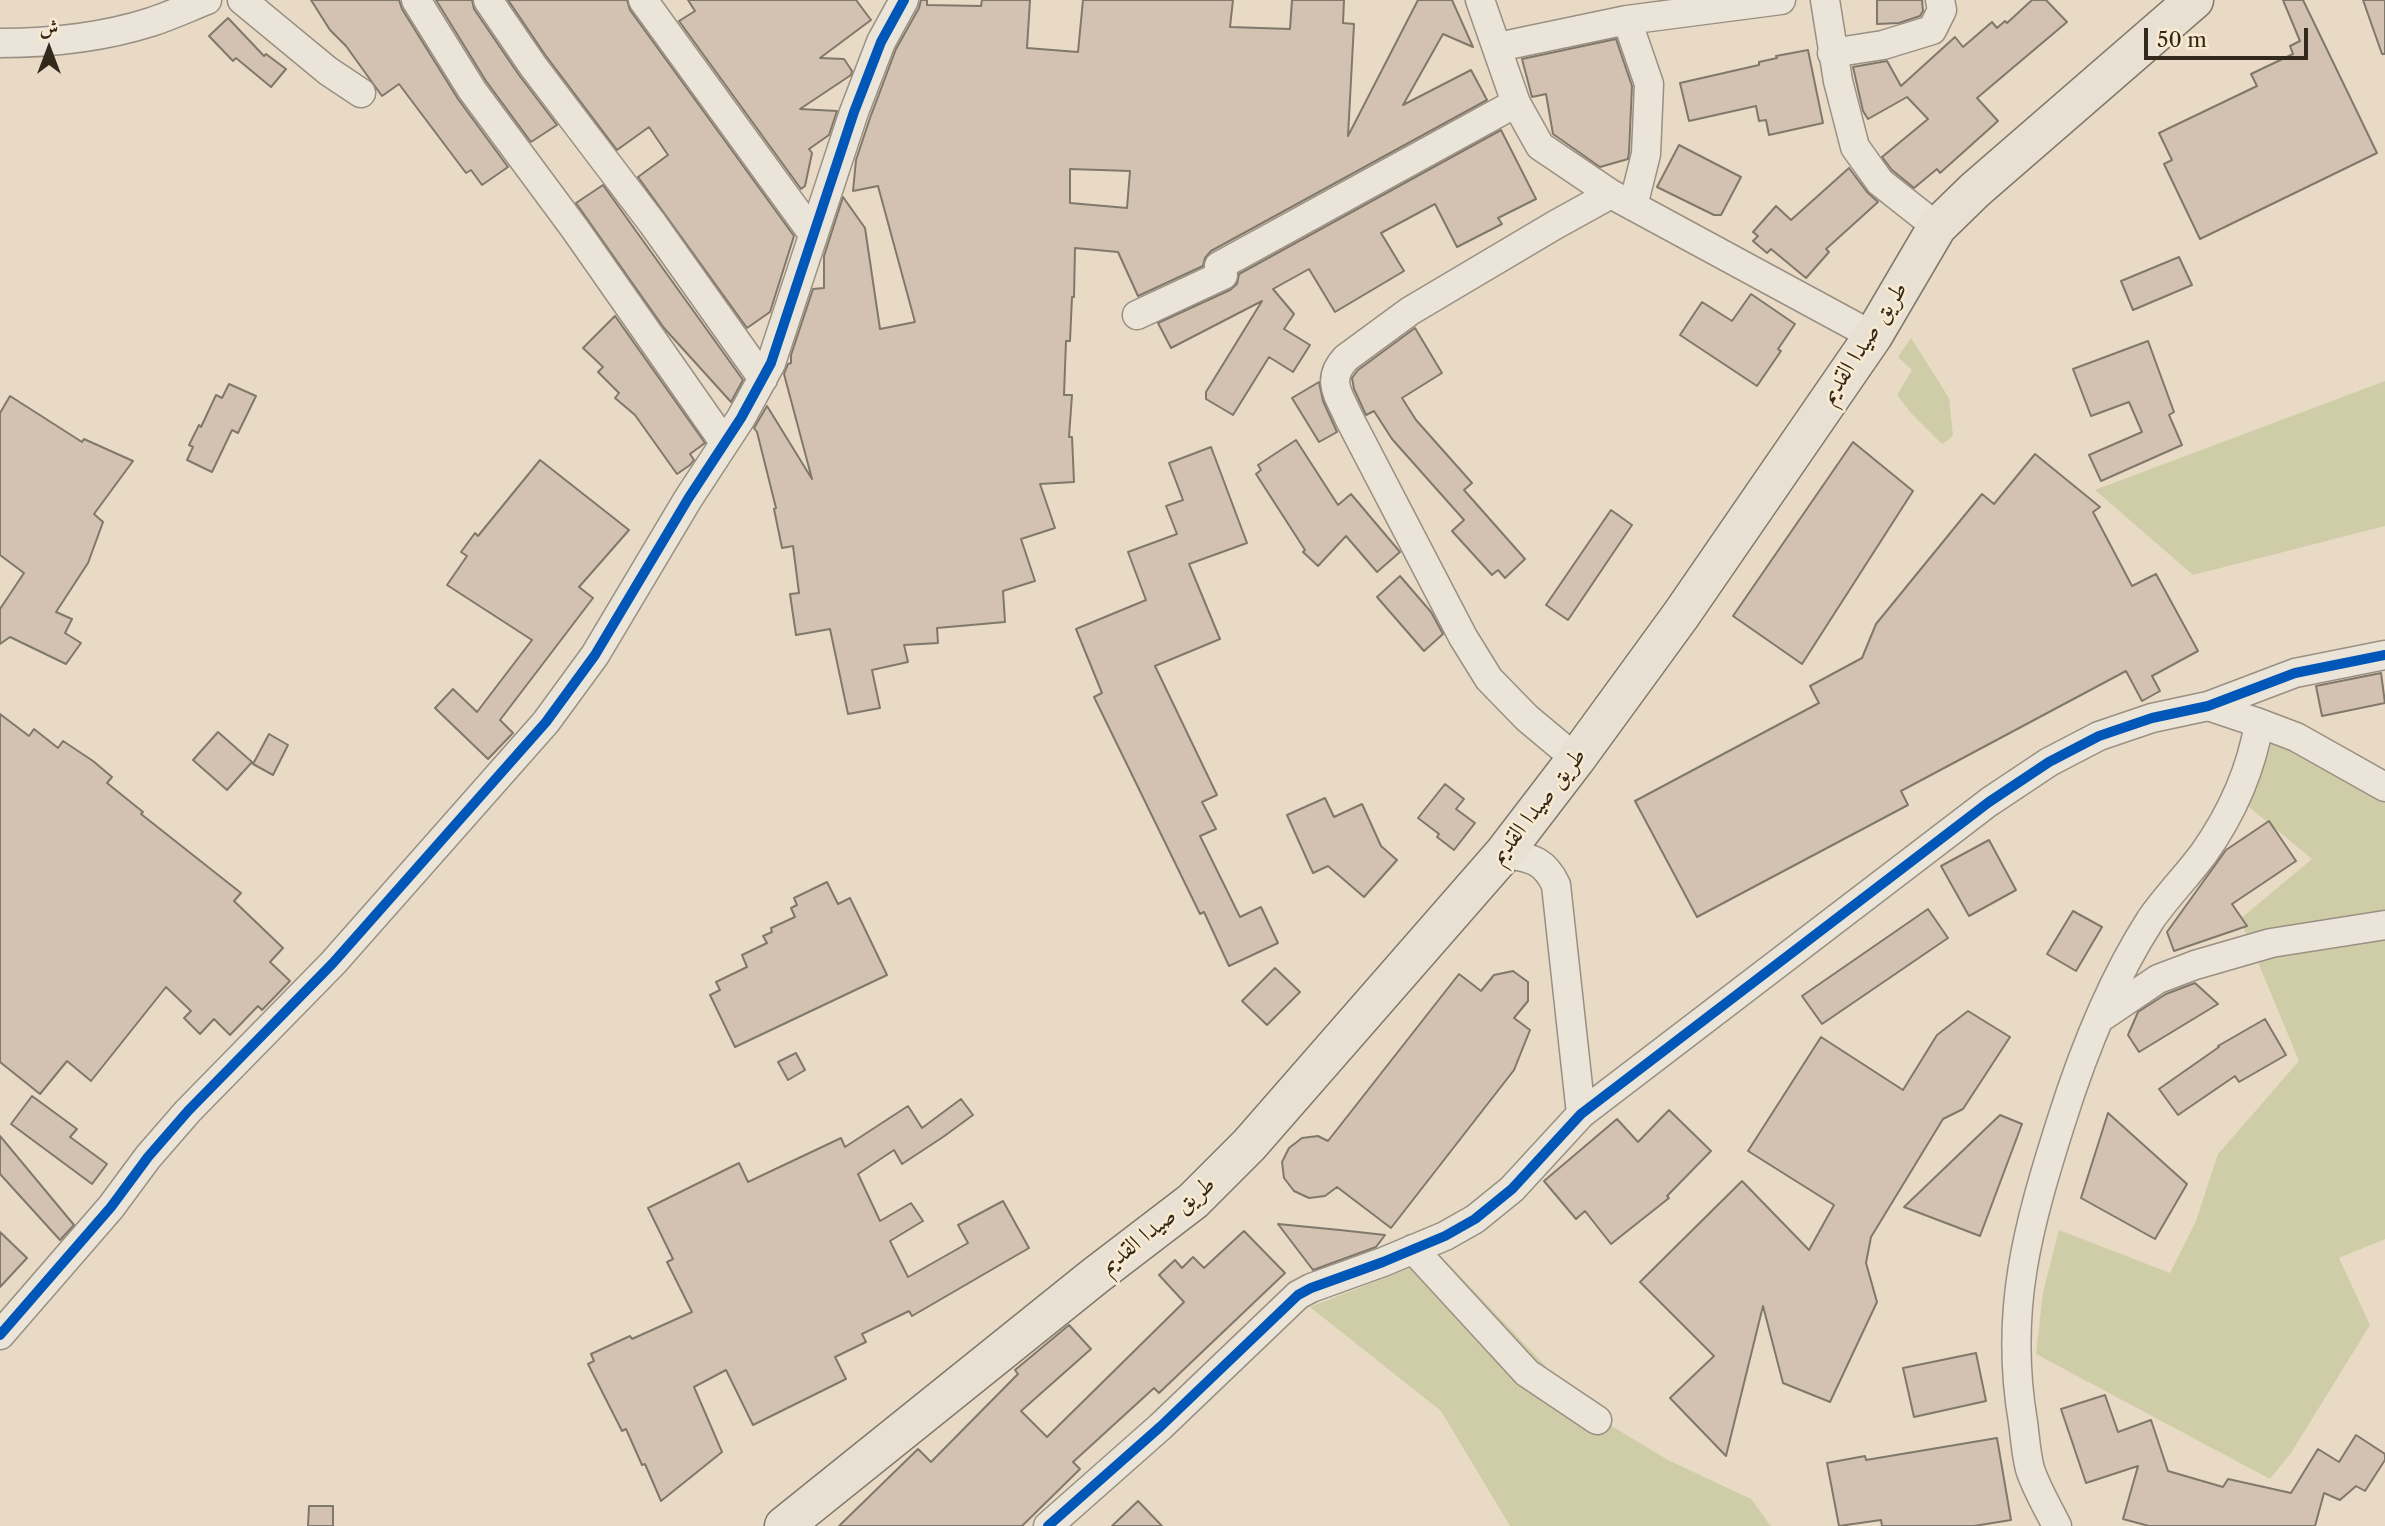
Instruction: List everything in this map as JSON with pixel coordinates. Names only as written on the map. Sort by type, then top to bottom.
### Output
[{"type":"highway","name":"طريق صيدا القديم","points":[[784,1526],[1095,1276],[1193,1201],[1249,1145],[1504,853],[1576,759],[1681,615],[1873,335],[1937,228],[1975,190],[2194,0]]},
{"type":"street","points":[[0,43],[44,41],[121,30],[152,22],[207,0]]},
{"type":"street","points":[[242,0],[328,71],[362,93]]},
{"type":"street","points":[[416,0],[471,90],[575,229],[724,442]]},
{"type":"street","points":[[488,0],[533,66],[653,224],[763,379]]},
{"type":"street","points":[[643,0],[813,234]]},
{"type":"street","points":[[0,1335],[86,1237],[188,1111],[333,963],[546,722],[595,655],[771,363],[859,100],[881,42],[904,0]]},
{"type":"street","points":[[1480,0],[1516,103],[1540,146],[1622,200],[1873,335]]},
{"type":"street","points":[[1498,47],[1627,20],[1781,0]]},
{"type":"street","points":[[1825,0],[1832,53],[1855,147],[1880,182],[1937,228]]},
{"type":"street","points":[[1832,53],[1883,44],[1932,30],[1942,10],[1940,0]]},
{"type":"street","points":[[1576,759],[1527,718],[1489,679],[1463,638],[1334,385],[1338,366],[1346,358],[1410,311],[1555,225],[1622,200],[1646,154],[1649,84],[1627,20]]},
{"type":"street","points":[[1137,315],[1223,275],[1219,266],[1516,103]]},
{"type":"street","points":[[1048,1526],[1160,1427],[1298,1295],[1445,1236],[1475,1219],[1512,1189],[1581,1114],[1989,803],[2049,762],[2109,732],[2152,718],[2208,706],[2295,673],[2385,655]]},
{"type":"street","points":[[2208,706],[2296,737],[2385,787]]},
{"type":"street","points":[[2057,1526],[2030,1469],[2015,1353],[2018,1288],[2036,1200],[2072,1087],[2099,1019],[2121,972],[2152,919],[2204,852],[2238,797],[2255,748],[2259,723]]},
{"type":"street","points":[[1504,853],[1535,859],[1556,885],[1581,1114]]},
{"type":"street","points":[[2099,1019],[2158,979],[2195,965],[2271,943],[2385,925]]},
{"type":"street","points":[[1413,1249],[1527,1373],[1597,1420]]},
{"type":"shaded area","points":[[1911,338],[1949,398],[1953,436],[1942,444],[1897,395],[1912,370],[1898,357]]},
{"type":"shaded area","points":[[2385,381],[2385,526],[2193,575],[2095,490]]},
{"type":"shaded area","points":[[2255,724],[2385,798],[2385,1239],[2339,1258],[2370,1325],[2291,1453],[2270,1479],[2036,1354],[2043,1292],[2059,1230],[2170,1273],[2196,1221],[2218,1154],[2299,1061],[2240,919],[2312,859],[2242,801]]},
{"type":"shaded area","points":[[1441,1256],[1590,1413],[1668,1460],[1751,1499],[1771,1526],[1510,1526],[1441,1411],[1310,1307]]},
{"type":"building","points":[[311,0],[399,0],[458,99],[508,167],[482,185],[471,170],[466,173],[399,84],[382,96],[346,46],[330,30]]},
{"type":"building","points":[[436,0],[472,0],[474,9],[557,125],[531,142],[486,81]]},
{"type":"building","points":[[508,0],[627,0],[630,10],[794,236],[770,312],[747,328],[638,177],[668,155],[649,127],[617,150],[546,56]]},
{"type":"building","points":[[688,0],[856,0],[871,20],[820,58],[844,59],[852,71],[851,75],[800,109],[837,111],[829,135],[809,149],[812,153],[805,186],[801,189],[679,21],[695,11]]},
{"type":"building","points":[[921,0],[927,0],[927,5],[981,6],[982,0],[1030,0],[1027,48],[1078,52],[1083,0],[1233,0],[1230,27],[1290,29],[1292,0],[1344,0],[1343,23],[1354,24],[1348,136],[1418,0],[1452,0],[1473,47],[1443,34],[1403,105],[1471,70],[1487,100],[1211,251],[1203,266],[1138,296],[1118,252],[1075,248],[1074,297],[1070,341],[1066,341],[1064,395],[1072,395],[1069,437],[1072,437],[1074,482],[1040,484],[1055,528],[1021,539],[1035,581],[1003,591],[1005,622],[937,628],[938,643],[904,645],[908,662],[872,670],[880,708],[848,714],[830,629],[796,635],[790,594],[799,593],[793,546],[782,548],[774,509],[776,508],[754,428],[767,406],[812,479],[784,374],[791,363],[791,355],[813,289],[824,288],[824,256],[843,197],[865,228],[880,329],[915,322],[878,186],[853,191],[856,160],[870,118],[896,49]],"holes":[[[1070,169],[1130,171],[1127,208],[1070,203]]]},
{"type":"building","points":[[1877,0],[1922,0],[1923,11],[1920,16],[1899,23],[1877,24]]},
{"type":"building","points":[[2032,0],[2046,0],[2067,22],[1977,98],[1998,121],[1940,173],[1937,169],[1914,188],[1892,170],[1882,157],[1928,119],[1907,97],[1868,119],[1863,111],[1853,67],[1887,61],[1901,86],[1955,37],[1963,47],[1992,22],[1997,28],[2005,21],[2007,23]]},
{"type":"building","points":[[2283,0],[2303,0],[2377,153],[2200,239],[2164,164],[2172,160],[2159,133],[2257,86],[2251,74],[2293,54],[2290,46],[2300,41]]},
{"type":"building","points":[[2363,0],[2385,0],[2385,54],[2382,54]]},
{"type":"building","points":[[228,18],[264,56],[266,54],[286,69],[271,87],[236,58],[233,61],[209,36]]},
{"type":"building","points":[[1616,39],[1632,86],[1629,152],[1628,159],[1600,167],[1553,134],[1546,94],[1532,97],[1522,59]]},
{"type":"building","points":[[1808,50],[1823,123],[1769,135],[1766,120],[1759,121],[1756,106],[1689,121],[1680,83],[1759,65],[1759,62],[1777,58],[1776,56]]},
{"type":"building","points":[[1501,130],[1536,199],[1498,218],[1502,224],[1457,247],[1435,204],[1381,233],[1404,271],[1335,312],[1309,269],[1273,289],[1294,314],[1284,329],[1310,345],[1293,372],[1269,357],[1233,415],[1206,399],[1206,392],[1262,301],[1171,348],[1158,323],[1230,290],[1237,284],[1239,274]]},
{"type":"building","points":[[1679,145],[1741,177],[1721,215],[1714,215],[1657,187]]},
{"type":"building","points":[[1849,168],[1878,202],[1826,249],[1829,252],[1806,278],[1771,249],[1767,253],[1753,241],[1758,236],[1753,232],[1776,206],[1791,220]]},
{"type":"building","points":[[603,185],[743,380],[731,402],[664,328],[576,203]]},
{"type":"building","points":[[2179,257],[2192,285],[2133,310],[2121,281]]},
{"type":"building","points":[[1751,294],[1795,324],[1778,349],[1781,351],[1757,386],[1680,335],[1702,302],[1732,321]]},
{"type":"building","points":[[615,316],[705,443],[690,454],[694,460],[677,474],[635,415],[615,398],[619,393],[598,372],[603,367],[583,348]]},
{"type":"building","points":[[1415,328],[1442,373],[1402,398],[1416,420],[1472,483],[1464,490],[1525,559],[1505,578],[1498,570],[1492,575],[1452,531],[1464,520],[1392,439],[1374,411],[1366,415],[1354,389],[1352,378],[1358,370]]},
{"type":"building","points":[[2148,341],[2174,412],[2169,415],[2182,445],[2101,481],[2089,455],[2142,432],[2129,402],[2091,416],[2073,369]]},
{"type":"building","points":[[1319,382],[1323,401],[1337,432],[1319,442],[1292,398]]},
{"type":"building","points":[[229,384],[256,396],[238,433],[232,430],[212,472],[187,460],[193,447],[189,445],[216,395],[222,398]]},
{"type":"building","points":[[10,396],[82,442],[84,439],[133,461],[94,514],[103,522],[88,563],[56,612],[72,619],[65,633],[81,643],[66,664],[10,637],[0,644],[0,609],[24,573],[0,555],[0,413]]},
{"type":"building","points":[[1296,440],[1338,505],[1351,494],[1400,552],[1377,572],[1346,536],[1318,566],[1303,552],[1305,550],[1256,474],[1261,470],[1258,465]]},
{"type":"building","points":[[1853,442],[1913,491],[1802,664],[1733,616]]},
{"type":"building","points":[[1211,447],[1247,543],[1189,564],[1220,639],[1155,666],[1217,795],[1202,802],[1216,829],[1200,836],[1240,917],[1261,907],[1278,943],[1229,966],[1204,912],[1200,914],[1094,697],[1102,693],[1076,629],[1146,600],[1128,552],[1177,534],[1166,506],[1183,500],[1169,463]]},
{"type":"building","points":[[2035,454],[2100,507],[2093,512],[2132,586],[2156,574],[2198,651],[2152,676],[2160,691],[2142,701],[2126,671],[1901,791],[1908,805],[1697,917],[1635,801],[1819,703],[1810,686],[1862,658],[1876,624],[1982,494],[1994,504]]},
{"type":"building","points":[[540,460],[629,530],[579,587],[593,598],[500,720],[513,733],[488,759],[435,708],[453,689],[477,712],[532,640],[447,585],[467,556],[461,552],[475,533],[478,536]]},
{"type":"building","points":[[1611,510],[1632,525],[1568,620],[1546,605]]},
{"type":"building","points":[[1400,576],[1431,612],[1443,634],[1424,651],[1377,597]]},
{"type":"building","points":[[2381,673],[2385,703],[2322,716],[2316,686]]},
{"type":"building","points":[[0,714],[29,736],[34,729],[58,748],[63,741],[93,761],[112,777],[107,783],[143,812],[141,814],[241,893],[234,901],[283,948],[270,962],[290,981],[262,1010],[258,1006],[230,1035],[214,1019],[200,1034],[184,1018],[191,1011],[166,987],[91,1081],[67,1061],[40,1094],[0,1062]]},
{"type":"building","points":[[218,732],[252,762],[227,790],[193,760]]},
{"type":"building","points":[[269,734],[288,745],[273,775],[253,764]]},
{"type":"building","points":[[1445,784],[1464,799],[1456,809],[1475,823],[1454,850],[1418,818]]},
{"type":"building","points":[[1325,798],[1334,817],[1362,804],[1381,846],[1397,860],[1364,897],[1328,866],[1313,873],[1287,815]]},
{"type":"building","points":[[2269,821],[2296,861],[2232,904],[2247,926],[2174,951],[2167,932],[2226,850]]},
{"type":"building","points":[[1989,840],[2016,890],[1969,916],[1941,866]]},
{"type":"building","points":[[827,882],[838,904],[850,898],[887,975],[735,1047],[710,995],[720,990],[716,982],[747,967],[742,955],[767,943],[763,936],[772,932],[771,928],[795,917],[791,908],[797,905],[794,898]]},
{"type":"building","points":[[1928,909],[1948,938],[1822,1024],[1802,996]]},
{"type":"building","points":[[2073,911],[2102,927],[2076,971],[2047,954]]},
{"type":"building","points":[[1275,968],[1300,992],[1267,1025],[1242,1001]]},
{"type":"building","points":[[1513,971],[1528,982],[1528,1001],[1514,1018],[1530,1030],[1514,1070],[1391,1228],[1337,1187],[1325,1196],[1309,1198],[1294,1191],[1284,1178],[1282,1162],[1289,1148],[1302,1138],[1318,1136],[1328,1141],[1459,974],[1481,991],[1494,975]]},
{"type":"building","points":[[2195,983],[2218,1004],[2139,1052],[2128,1035],[2138,1012],[2166,994]]},
{"type":"building","points":[[1968,1011],[2010,1037],[1963,1109],[1943,1119],[1871,1237],[1866,1263],[1877,1302],[1830,1402],[1783,1383],[1763,1306],[1726,1456],[1670,1398],[1714,1356],[1640,1282],[1742,1181],[1809,1250],[1834,1205],[1748,1151],[1821,1037],[1903,1090],[1937,1035]]},
{"type":"building","points":[[2265,1019],[2286,1055],[2239,1082],[2235,1076],[2178,1115],[2159,1089],[2218,1046]]},
{"type":"building","points":[[796,1053],[805,1070],[788,1080],[778,1062]]},
{"type":"building","points":[[32,1096],[77,1129],[70,1137],[107,1164],[92,1184],[11,1124]]},
{"type":"building","points":[[961,1099],[973,1115],[943,1137],[902,1164],[894,1150],[858,1174],[880,1221],[911,1203],[923,1221],[890,1241],[908,1277],[968,1243],[958,1225],[1003,1201],[1029,1248],[912,1316],[909,1311],[862,1334],[866,1342],[835,1357],[846,1379],[753,1425],[726,1370],[694,1387],[722,1452],[661,1501],[645,1464],[642,1465],[626,1429],[622,1431],[588,1364],[594,1361],[591,1354],[692,1312],[667,1262],[673,1259],[648,1208],[739,1163],[748,1182],[841,1138],[845,1147],[908,1106],[922,1128]]},
{"type":"building","points":[[1669,1110],[1711,1151],[1667,1196],[1669,1198],[1611,1244],[1585,1211],[1576,1219],[1544,1181],[1617,1119],[1638,1142]]},
{"type":"building","points":[[2108,1113],[2187,1184],[2155,1239],[2081,1198]]},
{"type":"building","points":[[2000,1115],[2022,1124],[1980,1236],[1904,1207]]},
{"type":"building","points":[[0,1136],[74,1225],[60,1240],[0,1174]]},
{"type":"building","points":[[1278,1224],[1385,1235],[1376,1247],[1313,1270]]},
{"type":"building","points":[[1244,1231],[1285,1273],[1159,1393],[1154,1388],[1073,1462],[1080,1469],[1022,1526],[839,1526],[918,1449],[931,1462],[1018,1374],[1015,1370],[1069,1325],[1091,1349],[1021,1411],[1047,1437],[1184,1302],[1159,1275],[1175,1260],[1182,1268],[1193,1257],[1204,1268]]},
{"type":"building","points":[[0,1232],[27,1258],[0,1287]]},
{"type":"building","points":[[1976,1353],[1986,1401],[1914,1417],[1903,1368]]},
{"type":"building","points":[[2105,1395],[2118,1432],[2151,1420],[2168,1471],[2223,1487],[2228,1479],[2291,1493],[2318,1449],[2339,1462],[2356,1435],[2385,1454],[2385,1460],[2365,1491],[2356,1486],[2340,1500],[2324,1493],[2315,1526],[2149,1526],[2123,1519],[2138,1466],[2086,1483],[2061,1409]]},
{"type":"building","points":[[1997,1438],[2011,1520],[1974,1526],[1882,1526],[1881,1520],[1839,1526],[1827,1463],[1865,1456],[1866,1460]]},
{"type":"building","points":[[1138,1501],[1162,1526],[1112,1526]]},
{"type":"building","points":[[309,1506],[333,1506],[333,1526],[308,1526]]},
{"type":"cycle path","points":[[0,1335],[111,1207],[148,1157],[188,1111],[333,963],[546,722],[595,655],[688,499],[741,418],[771,363],[854,112],[881,42],[904,0]]},
{"type":"cycle path","points":[[1048,1526],[1160,1427],[1298,1295],[1445,1236],[1475,1219],[1512,1189],[1581,1114],[1989,802],[2049,762],[2099,736],[2152,718],[2208,706],[2295,673],[2385,655]]}]
